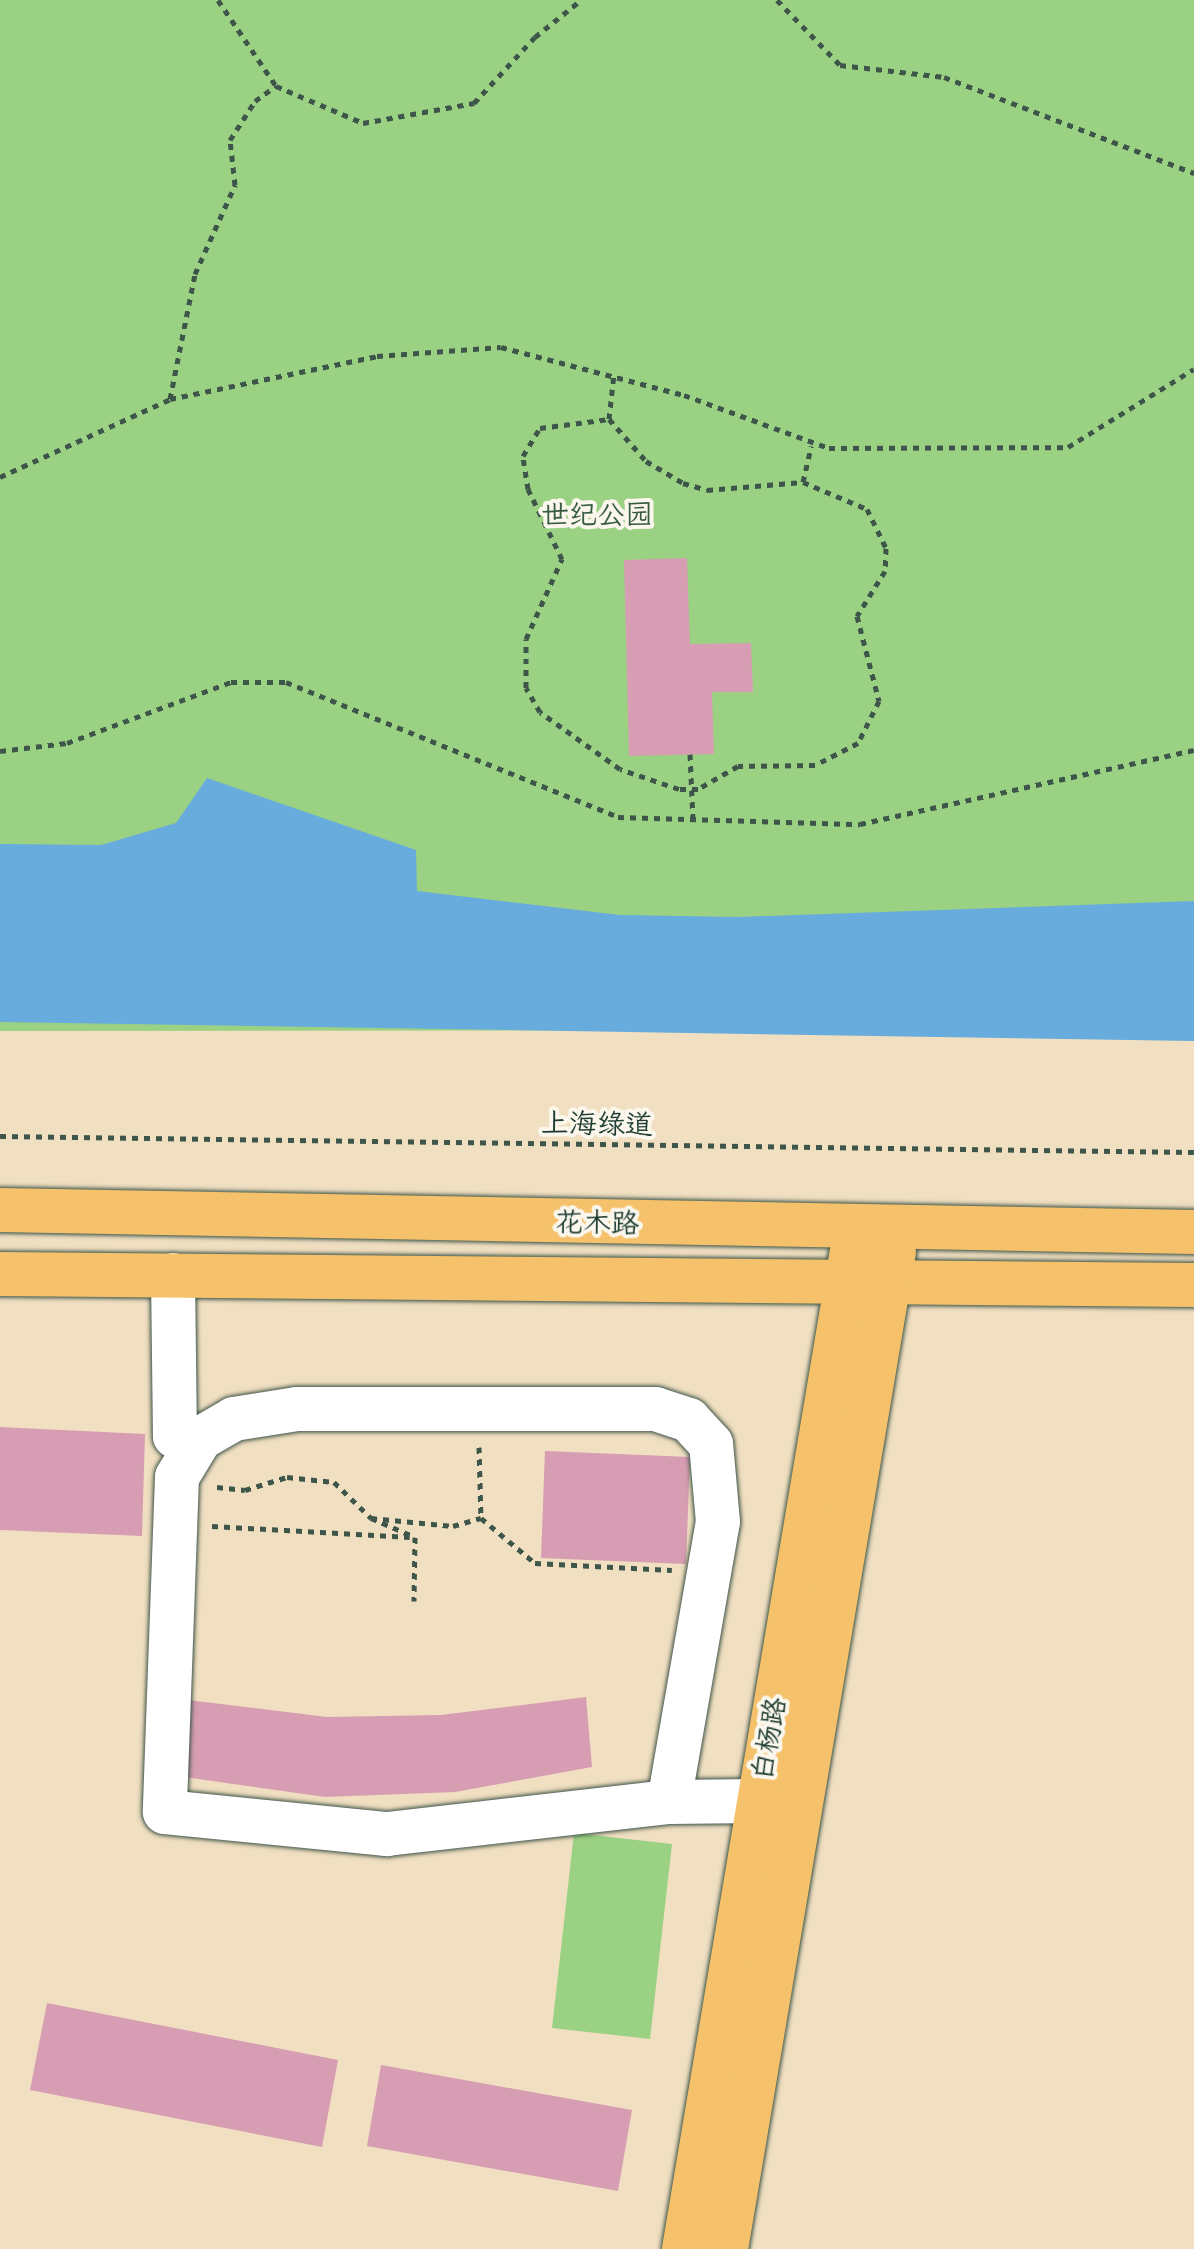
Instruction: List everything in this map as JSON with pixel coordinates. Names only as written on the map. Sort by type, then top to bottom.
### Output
[{"type":"main road","name":"花木路","points":[[0,1210],[877,1229],[1194,1232]]},
{"type":"main road","name":"白杨路","points":[[684,2249],[847,1278],[877,1229]]},
{"type":"main road","name":"白杨路","points":[[726,2249],[890,1279],[877,1229]]},
{"type":"main road","name":"花木路","points":[[0,1274],[847,1278],[1194,1285]]},
{"type":"lane","points":[[173,1275],[175,1436],[200,1439],[234,1419],[297,1409],[656,1409],[689,1420],[711,1444],[718,1472],[709,1572],[669,1802]]},
{"type":"lane","points":[[200,1439],[176,1504],[165,1812],[387,1834],[669,1802],[759,1801]]},
{"type":"path","points":[[218,0],[276,86],[363,123],[474,103],[581,0]]},
{"type":"path","points":[[777,0],[840,65],[944,77],[1191,164],[1194,173]]},
{"type":"path","points":[[170,399],[195,274],[235,185],[230,140],[255,101],[276,86]]},
{"type":"path","points":[[0,477],[170,399],[377,356],[501,347],[614,374],[811,446],[1068,447],[1194,369]]},
{"type":"path","points":[[609,419],[554,422],[528,441],[528,489],[562,559],[526,639],[526,688],[540,712],[620,769],[692,789],[738,766],[815,765],[858,743],[874,721],[878,679],[856,630],[885,571],[886,548],[867,509],[803,482],[707,490],[683,483],[646,461],[609,419],[614,374]]},
{"type":"path","points":[[803,482],[811,446]]},
{"type":"path","points":[[0,751],[67,743],[231,682],[286,682],[618,817],[860,824],[1194,750]]},
{"type":"path","points":[[690,754],[693,819]]},
{"type":"path","name":"上海绿道","points":[[0,1136],[1194,1152]]},
{"type":"path","points":[[478,1409],[481,1518],[535,1563],[709,1572]]},
{"type":"path","points":[[176,1504],[245,1490],[287,1477],[334,1482],[371,1518],[415,1537]]},
{"type":"path","points":[[176,1504],[415,1537]]},
{"type":"path","points":[[371,1518],[453,1526],[481,1518]]},
{"type":"path","points":[[414,1601],[415,1537]]},
{"type":"green space","name":"世纪公园","points":[[0,0],[1194,0],[1194,1030],[0,1031]]},
{"type":"green space","points":[[574,1833],[672,1844],[650,2039],[552,2028]]},
{"type":"water","points":[[207,778],[416,850],[417,891],[620,915],[739,917],[1194,901],[1194,1041],[0,1022],[0,844],[101,845],[176,823]]},
{"type":"building","points":[[687,558],[690,644],[751,643],[753,692],[712,692],[714,754],[629,756],[624,560]]},
{"type":"building","points":[[0,1427],[145,1434],[142,1536],[0,1530]]},
{"type":"building","points":[[545,1451],[690,1457],[686,1564],[541,1558]]},
{"type":"building","points":[[586,1697],[592,1767],[455,1792],[325,1797],[184,1777],[188,1700],[327,1717],[441,1715]]},
{"type":"building","points":[[47,2003],[338,2060],[322,2147],[30,2090]]},
{"type":"building","points":[[381,2065],[632,2110],[618,2191],[367,2146]]}]
